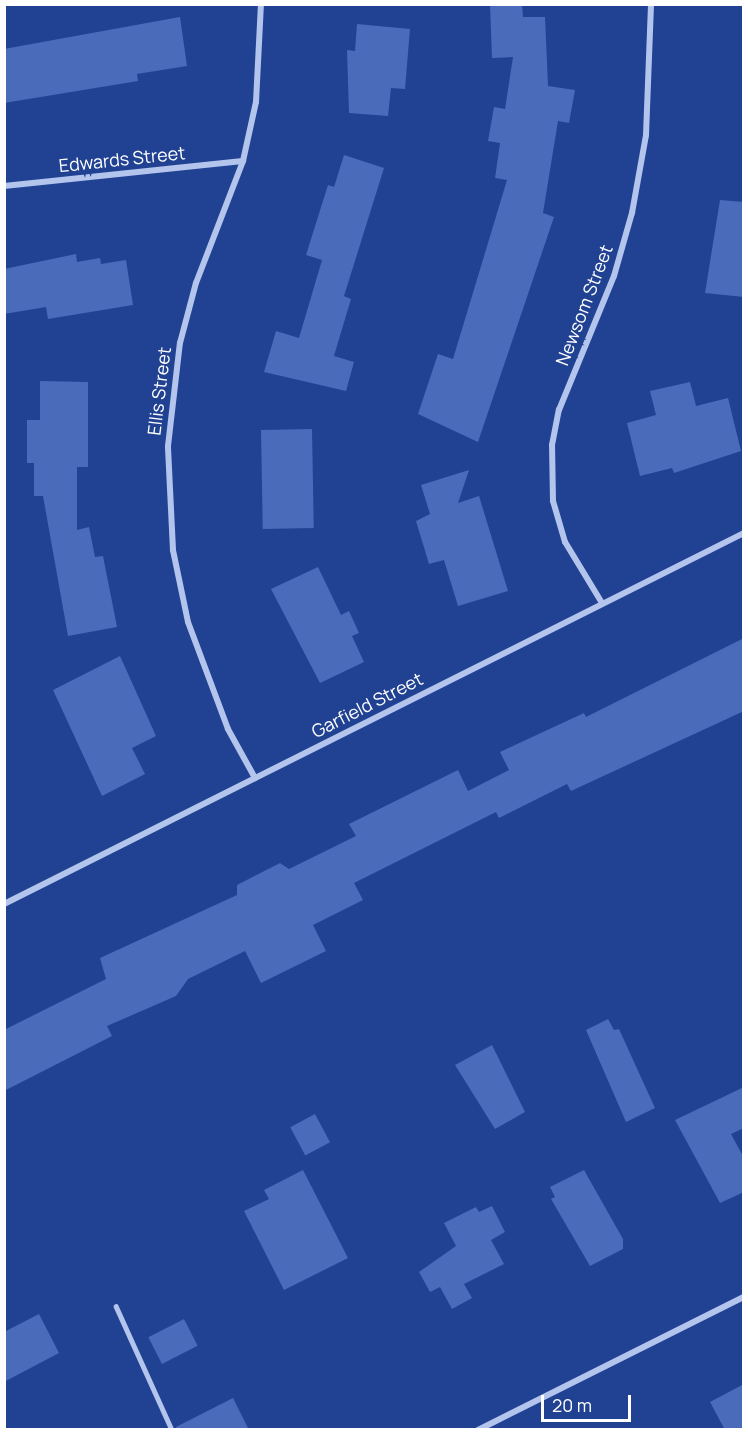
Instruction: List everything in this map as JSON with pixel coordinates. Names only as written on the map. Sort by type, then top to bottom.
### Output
[{"type":"street","name":"Ellis Street","points":[[255,778],[228,729],[188,622],[168,488],[170,405],[180,343],[196,283],[243,161],[256,102],[261,4]]},
{"type":"street","name":"Newsom Street","points":[[602,603],[565,542],[553,501],[552,445],[559,410],[614,276],[632,213],[646,135],[651,4]]},
{"type":"street","name":"Edwards Street","points":[[4,186],[243,161]]},
{"type":"street","name":"Garfield Street","points":[[4,904],[744,533]]},
{"type":"street","points":[[478,1430],[744,1298]]},
{"type":"lane","points":[[116,1306],[172,1430]]},
{"type":"building","points":[[490,4],[522,4],[523,17],[545,17],[548,86],[575,90],[569,123],[558,121],[543,213],[554,217],[478,442],[418,414],[438,354],[453,359],[507,180],[495,178],[500,143],[488,141],[494,107],[505,109],[513,57],[492,58]]},
{"type":"building","points":[[180,17],[187,66],[137,74],[138,81],[4,103],[4,49]]},
{"type":"building","points":[[357,24],[410,29],[405,89],[391,88],[388,116],[349,113],[347,50],[355,51]]},
{"type":"building","points":[[344,155],[384,168],[344,296],[351,299],[334,356],[354,362],[346,391],[264,372],[276,331],[299,338],[322,260],[306,255],[328,185],[334,187]]},
{"type":"building","points":[[720,200],[744,202],[744,297],[705,293]]},
{"type":"building","points":[[76,254],[77,262],[100,258],[101,264],[126,260],[133,305],[48,319],[46,307],[4,314],[4,269]]},
{"type":"building","points":[[40,381],[88,382],[88,467],[77,467],[77,530],[89,527],[95,557],[103,556],[117,627],[68,636],[43,496],[34,496],[34,463],[27,463],[27,420],[40,420]]},
{"type":"building","points":[[690,382],[696,406],[728,398],[741,451],[674,473],[672,468],[640,476],[627,423],[656,415],[650,391]]},
{"type":"building","points":[[312,429],[314,528],[263,529],[261,430]]},
{"type":"building","points":[[469,470],[458,503],[479,496],[508,591],[458,606],[444,560],[429,564],[416,521],[430,514],[421,485]]},
{"type":"building","points":[[318,567],[341,615],[349,611],[359,633],[352,636],[364,662],[320,683],[271,589]]},
{"type":"building","points":[[744,638],[744,711],[571,791],[567,784],[499,818],[496,812],[354,883],[363,900],[313,925],[326,951],[261,983],[245,951],[188,979],[176,996],[107,1026],[112,1036],[4,1091],[4,1030],[106,979],[100,958],[237,895],[237,885],[280,863],[289,869],[356,836],[349,824],[458,770],[468,791],[509,770],[500,752],[584,713],[586,717]]},
{"type":"building","points":[[120,656],[156,736],[132,748],[145,774],[102,796],[53,690]]},
{"type":"building","points":[[608,1019],[614,1030],[619,1029],[655,1108],[626,1122],[586,1030]]},
{"type":"building","points":[[492,1045],[525,1112],[495,1129],[455,1065]]},
{"type":"building","points":[[744,1087],[744,1128],[731,1134],[744,1158],[744,1192],[720,1203],[675,1120]]},
{"type":"building","points":[[315,1114],[330,1142],[305,1155],[290,1127]]},
{"type":"building","points":[[303,1170],[348,1258],[284,1290],[244,1211],[269,1199],[264,1190]]},
{"type":"building","points":[[584,1170],[623,1239],[623,1249],[590,1266],[551,1199],[555,1197],[550,1187]]},
{"type":"building","points":[[492,1206],[505,1232],[491,1240],[504,1264],[464,1284],[472,1298],[452,1309],[440,1287],[430,1292],[419,1272],[456,1246],[444,1223],[476,1207],[479,1212]]},
{"type":"building","points":[[39,1314],[59,1353],[4,1382],[4,1332]]},
{"type":"building","points":[[184,1319],[198,1346],[162,1364],[148,1337]]},
{"type":"building","points":[[744,1384],[744,1430],[725,1430],[710,1402]]},
{"type":"building","points":[[233,1398],[249,1430],[176,1430],[176,1427]]}]
